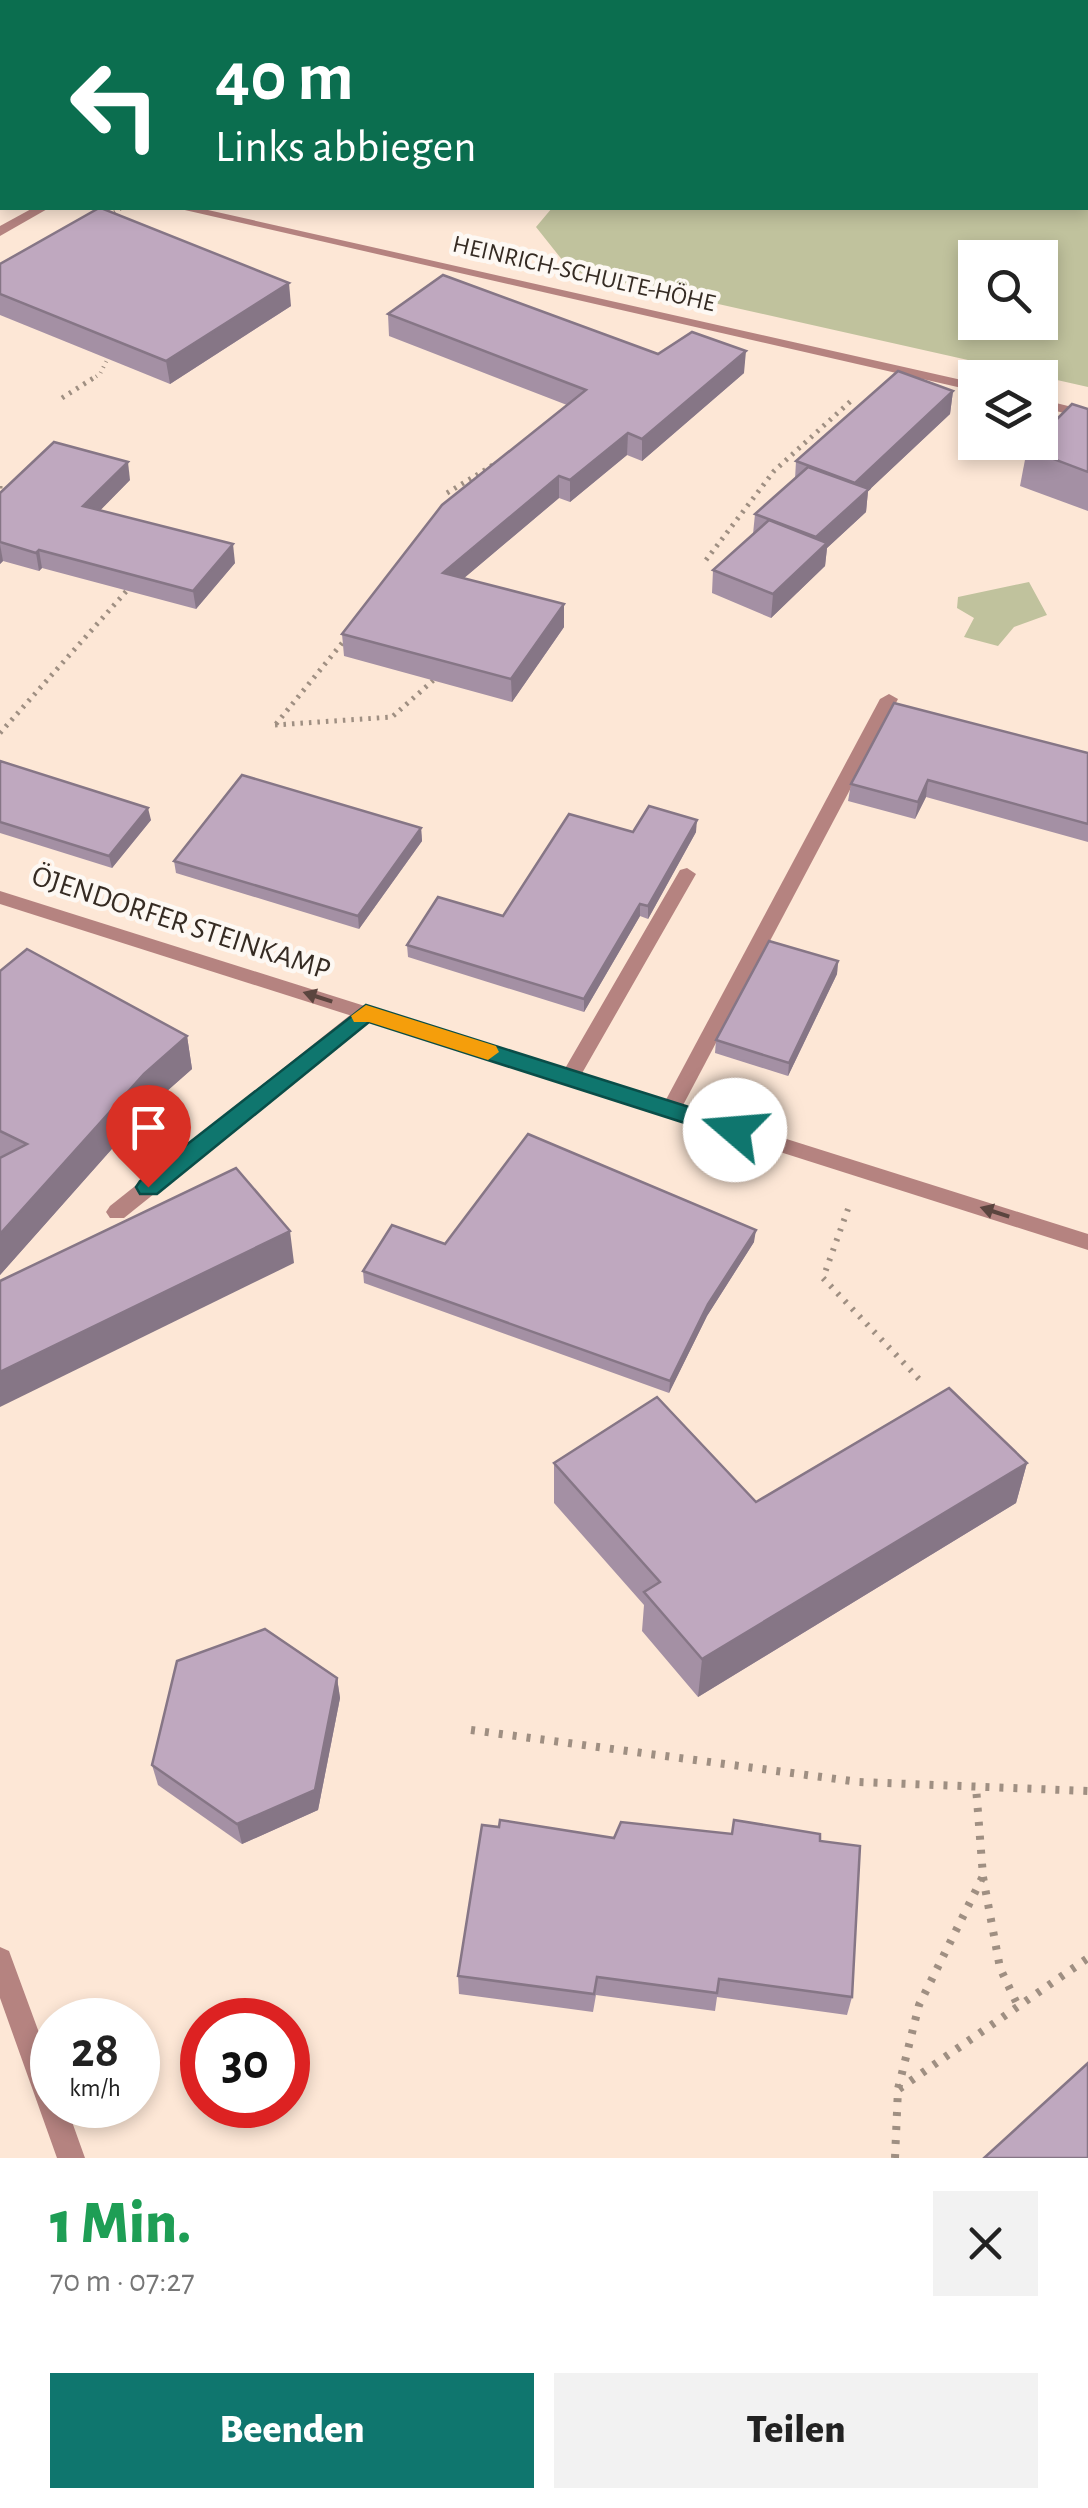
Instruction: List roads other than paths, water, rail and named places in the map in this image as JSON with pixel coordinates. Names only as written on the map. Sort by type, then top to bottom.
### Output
[{"type":"street","points":[[0,232],[38,210]]},
{"type":"street","name":"HEINRICH-SCHULTE-HÖHE","points":[[192,210],[958,383]]},
{"type":"street","points":[[1058,408],[1088,415]]},
{"type":"street","points":[[671,1110],[890,699]]},
{"type":"street","points":[[570,1077],[687,874]]},
{"type":"street","name":"ÖJENDORFER STEINKAMP","points":[[0,897],[1088,1242]]},
{"type":"street","points":[[117,1212],[366,1013]]},
{"type":"street","points":[[0,1960],[70,2158]]}]
